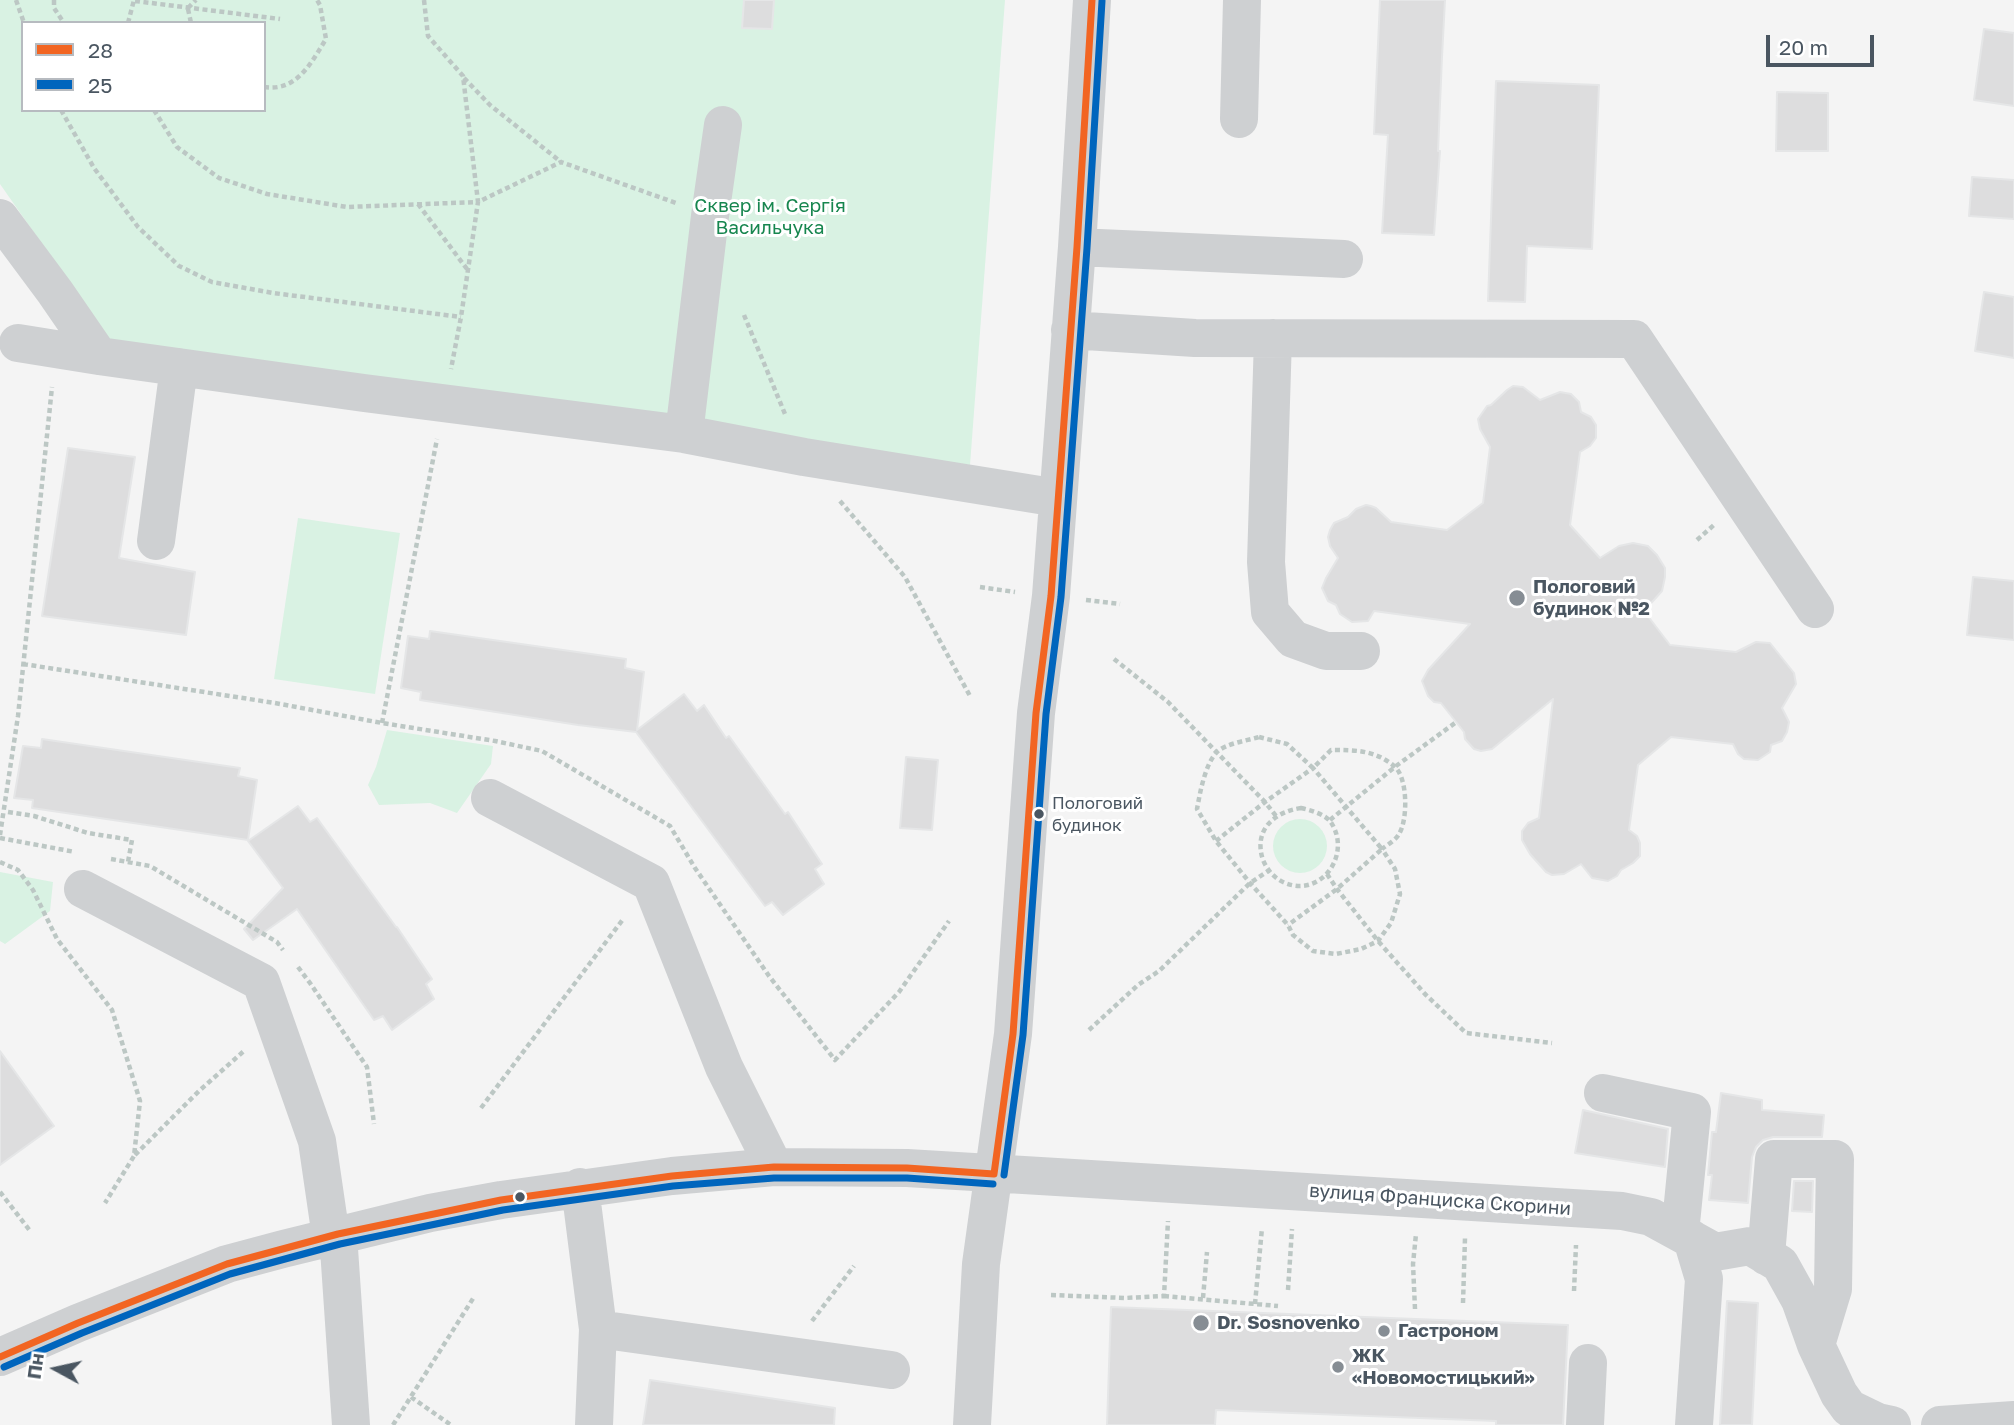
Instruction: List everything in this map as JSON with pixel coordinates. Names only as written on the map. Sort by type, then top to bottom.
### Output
[{"type":"street","points":[[972,1425],[981,1264],[1013,1034],[1036,713],[1051,596],[1092,0]]},
{"type":"street","points":[[1239,119],[1242,0]]},
{"type":"street","points":[[684,435],[723,125]]},
{"type":"street","points":[[0,218],[99,356]]},
{"type":"street","points":[[1077,247],[1343,259]]},
{"type":"street","points":[[1070,330],[1161,336],[1273,338],[1634,339],[1815,609]]},
{"type":"street","points":[[1273,338],[1266,562],[1270,612],[1293,639],[1326,651],[1361,651]]},
{"type":"street","points":[[18,343],[444,404],[684,435],[1058,498]]},
{"type":"street","points":[[156,541],[179,367]]},
{"type":"street","points":[[490,798],[650,883],[724,1067],[774,1167]]},
{"type":"street","points":[[83,889],[261,982],[317,1141],[335,1236],[351,1425]]},
{"type":"street","points":[[1603,1093],[1692,1112],[1686,1236],[1704,1279],[1694,1425]]},
{"type":"street","points":[[1816,1345],[1833,1289],[1835,1159],[1774,1159],[1766,1256],[1780,1264],[1800,1300],[1816,1345],[1839,1394],[1849,1408],[1878,1422],[1892,1425]]},
{"type":"street","name":"вулиця Франциска Скорини","points":[[0,1357],[227,1264],[335,1236],[477,1204],[580,1187],[774,1167],[907,1168],[1622,1211],[1651,1217],[1715,1252],[1750,1246],[1766,1256]]},
{"type":"street","points":[[580,1187],[598,1329],[594,1425]]},
{"type":"street","points":[[598,1329],[891,1370]]},
{"type":"street","points":[[1585,1425],[1588,1363]]},
{"type":"street","points":[[1940,1425],[2014,1420]]},
{"type":"path","points":[[16,0],[23,21]]},
{"type":"path","points":[[54,0],[54,8],[63,21]]},
{"type":"path","points":[[188,9],[196,0]]},
{"type":"path","points":[[266,88],[289,84],[304,74],[326,39],[317,0]]},
{"type":"path","points":[[424,0],[428,36],[490,105],[561,162],[710,216]]},
{"type":"path","points":[[129,21],[134,1],[280,19]]},
{"type":"path","points":[[188,9],[191,21]]},
{"type":"path","points":[[382,723],[461,317],[478,202],[463,76]]},
{"type":"path","points":[[62,112],[94,168],[138,227],[179,267],[212,282],[273,293],[461,317]]},
{"type":"path","points":[[155,112],[177,147],[219,178],[267,194],[347,207],[478,202],[561,162]]},
{"type":"path","points":[[418,204],[468,270]]},
{"type":"path","points":[[744,315],[804,457],[905,577],[970,696]]},
{"type":"path","points":[[0,835],[18,716],[52,387]]},
{"type":"path","points":[[1114,659],[1168,702],[1276,816]]},
{"type":"path","points":[[23,664],[275,703],[542,751],[670,826],[695,868],[769,976],[835,1059],[899,992],[949,921]]},
{"type":"path","points":[[1329,820],[1455,723]]},
{"type":"path","points":[[1259,737],[1287,744],[1313,768],[1346,806],[1395,869],[1400,894],[1391,923],[1378,941],[1362,949],[1336,954],[1313,951],[1293,935],[1288,925],[1216,841],[1197,809],[1203,779],[1217,752],[1259,737]]},
{"type":"path","points":[[1216,841],[1313,768],[1331,750],[1362,750],[1376,754],[1396,766],[1403,783],[1406,809],[1399,835],[1337,889],[1288,925]]},
{"type":"path","points":[[1301,808],[1314,811],[1329,820],[1337,839],[1338,852],[1327,874],[1305,886],[1293,886],[1281,881],[1269,871],[1261,850],[1262,837],[1267,825],[1276,816],[1301,808]]},
{"type":"path","points":[[8,812],[34,816],[88,833],[132,840],[128,862]]},
{"type":"path","points":[[0,862],[18,870],[33,890],[57,939],[112,1010],[140,1101],[134,1156]]},
{"type":"path","points":[[1089,1030],[1138,985],[1159,971],[1250,883],[1269,871]]},
{"type":"path","points":[[1327,874],[1378,941],[1425,994],[1466,1033],[1552,1043]]},
{"type":"path","points":[[481,1108],[650,883]]},
{"type":"path","points":[[105,1203],[134,1156],[199,1091],[247,1048],[277,1026]]},
{"type":"path","points":[[367,1067],[374,1124]]},
{"type":"path","points":[[0,1192],[31,1232]]},
{"type":"path","points":[[1164,1296],[1168,1212]]},
{"type":"path","points":[[1289,1290],[1293,1218]]},
{"type":"path","points":[[1415,1309],[1413,1264],[1418,1223]]},
{"type":"path","points":[[1255,1304],[1262,1225]]},
{"type":"path","points":[[1463,1303],[1465,1227]]},
{"type":"path","points":[[1574,1290],[1577,1239]]},
{"type":"path","points":[[1203,1298],[1207,1252]]},
{"type":"path","points":[[784,1356],[855,1266]]},
{"type":"path","points":[[1051,1295],[1125,1298],[1164,1296],[1278,1306]]},
{"type":"path","points":[[393,1425],[474,1297]]},
{"type":"path","points":[[411,1397],[451,1425]]},
{"type":"green space","name":"Сквер ім. Сергія Васильчука","points":[[0,0],[1005,0],[970,465],[109,340],[0,184]]},
{"type":"green space","points":[[298,518],[400,533],[375,694],[274,679]]},
{"type":"green space","points":[[387,730],[493,746],[491,764],[457,813],[430,803],[379,805],[368,785]]},
{"type":"green space","points":[[1300,819],[1319,827],[1327,846],[1319,865],[1300,873],[1281,865],[1273,846],[1281,827]]},
{"type":"green space","points":[[0,872],[53,882],[50,911],[5,944],[0,941]]},
{"type":"building","points":[[744,0],[774,0],[772,29],[742,28]]},
{"type":"building","points":[[1380,0],[1445,0],[1434,235],[1382,233],[1388,135],[1374,134]]},
{"type":"building","points":[[1984,29],[2014,33],[2014,106],[1974,100]]},
{"type":"building","points":[[1496,81],[1599,85],[1592,249],[1527,246],[1525,302],[1488,301]]},
{"type":"building","points":[[1777,92],[1828,93],[1828,151],[1776,151]]},
{"type":"building","points":[[1972,177],[2014,180],[2014,219],[1969,216]]},
{"type":"building","points":[[1984,292],[2014,297],[2014,358],[1975,351]]},
{"type":"building","points":[[1513,386],[1523,387],[1540,400],[1560,392],[1571,394],[1579,402],[1581,412],[1591,417],[1596,425],[1596,438],[1580,452],[1570,525],[1600,558],[1619,546],[1633,543],[1648,546],[1657,555],[1665,568],[1662,591],[1644,611],[1670,645],[1736,652],[1756,642],[1770,643],[1794,673],[1796,684],[1782,708],[1789,722],[1787,732],[1782,741],[1771,745],[1770,752],[1758,760],[1744,759],[1733,744],[1671,737],[1638,765],[1629,830],[1637,836],[1640,843],[1640,856],[1608,881],[1592,878],[1581,864],[1564,874],[1552,875],[1530,854],[1522,840],[1522,831],[1528,823],[1539,818],[1553,699],[1492,749],[1474,749],[1441,703],[1434,702],[1428,696],[1422,681],[1428,670],[1470,624],[1374,611],[1368,621],[1352,622],[1340,614],[1336,605],[1328,601],[1322,588],[1338,558],[1330,546],[1330,530],[1334,523],[1348,517],[1356,509],[1371,506],[1391,522],[1447,530],[1483,503],[1490,447],[1480,429],[1478,419],[1487,406]]},
{"type":"building","points":[[68,448],[135,457],[119,558],[195,572],[186,635],[42,616]]},
{"type":"building","points":[[1973,577],[2014,581],[2014,640],[1967,635]]},
{"type":"building","points":[[430,631],[626,659],[625,668],[644,672],[637,730],[684,694],[697,711],[704,705],[785,814],[788,812],[822,864],[815,869],[824,884],[783,915],[772,902],[765,906],[636,732],[420,700],[421,692],[401,688],[408,636],[429,639]]},
{"type":"building","points":[[42,739],[240,768],[238,776],[257,780],[248,840],[32,808],[33,800],[14,798],[23,746],[41,748]]},
{"type":"building","points":[[906,757],[938,760],[932,830],[900,828]]},
{"type":"building","points":[[298,806],[310,822],[317,818],[432,979],[426,984],[434,999],[392,1030],[383,1016],[374,1020],[297,909],[253,940],[244,929],[283,888],[248,841]]},
{"type":"building","points":[[0,1051],[54,1126],[0,1165]]},
{"type":"building","points":[[1721,1093],[1762,1100],[1762,1110],[1824,1115],[1822,1137],[1773,1137],[1763,1140],[1756,1147],[1752,1157],[1748,1203],[1709,1200],[1712,1175],[1708,1175],[1712,1132],[1716,1132]]},
{"type":"building","points":[[1583,1110],[1668,1129],[1665,1167],[1575,1153]]},
{"type":"building","points":[[1794,1181],[1813,1181],[1812,1212],[1792,1211]]},
{"type":"building","points":[[1727,1301],[1758,1303],[1752,1425],[1720,1425]]},
{"type":"building","name":"ЖК «Новомостицький»","points":[[1111,1307],[1568,1325],[1563,1425],[1496,1425],[1496,1421],[1216,1410],[1215,1425],[1107,1425]]},
{"type":"building","points":[[650,1380],[835,1408],[834,1425],[643,1425]]},
{"type":"transit line","name":"28","points":[[994,1174],[1013,1034],[1036,713],[1051,596],[1092,0]]},
{"type":"transit line","name":"25","points":[[1004,1175],[1023,1035],[1046,714],[1061,597],[1102,1]]},
{"type":"transit line","name":"28","points":[[0,1357],[227,1264],[338,1234],[501,1200],[672,1176],[774,1167],[907,1168],[994,1174]]},
{"type":"transit line","name":"25","points":[[4,1367],[230,1274],[340,1244],[503,1210],[673,1186],[774,1178],[907,1178],[993,1184]]},
{"type":"place","name":"Пологовий будинок №2","points":[[1517,598]]},
{"type":"place","name":"Пологовий будинок","points":[[1039,814]]},
{"type":"place","name":"Dr. Sosnovenko","points":[[1201,1323]]},
{"type":"place","name":"Гастроном","points":[[1384,1331]]},
{"type":"place","name":"ЖК «Новомостицький»","points":[[1338,1367]]}]
